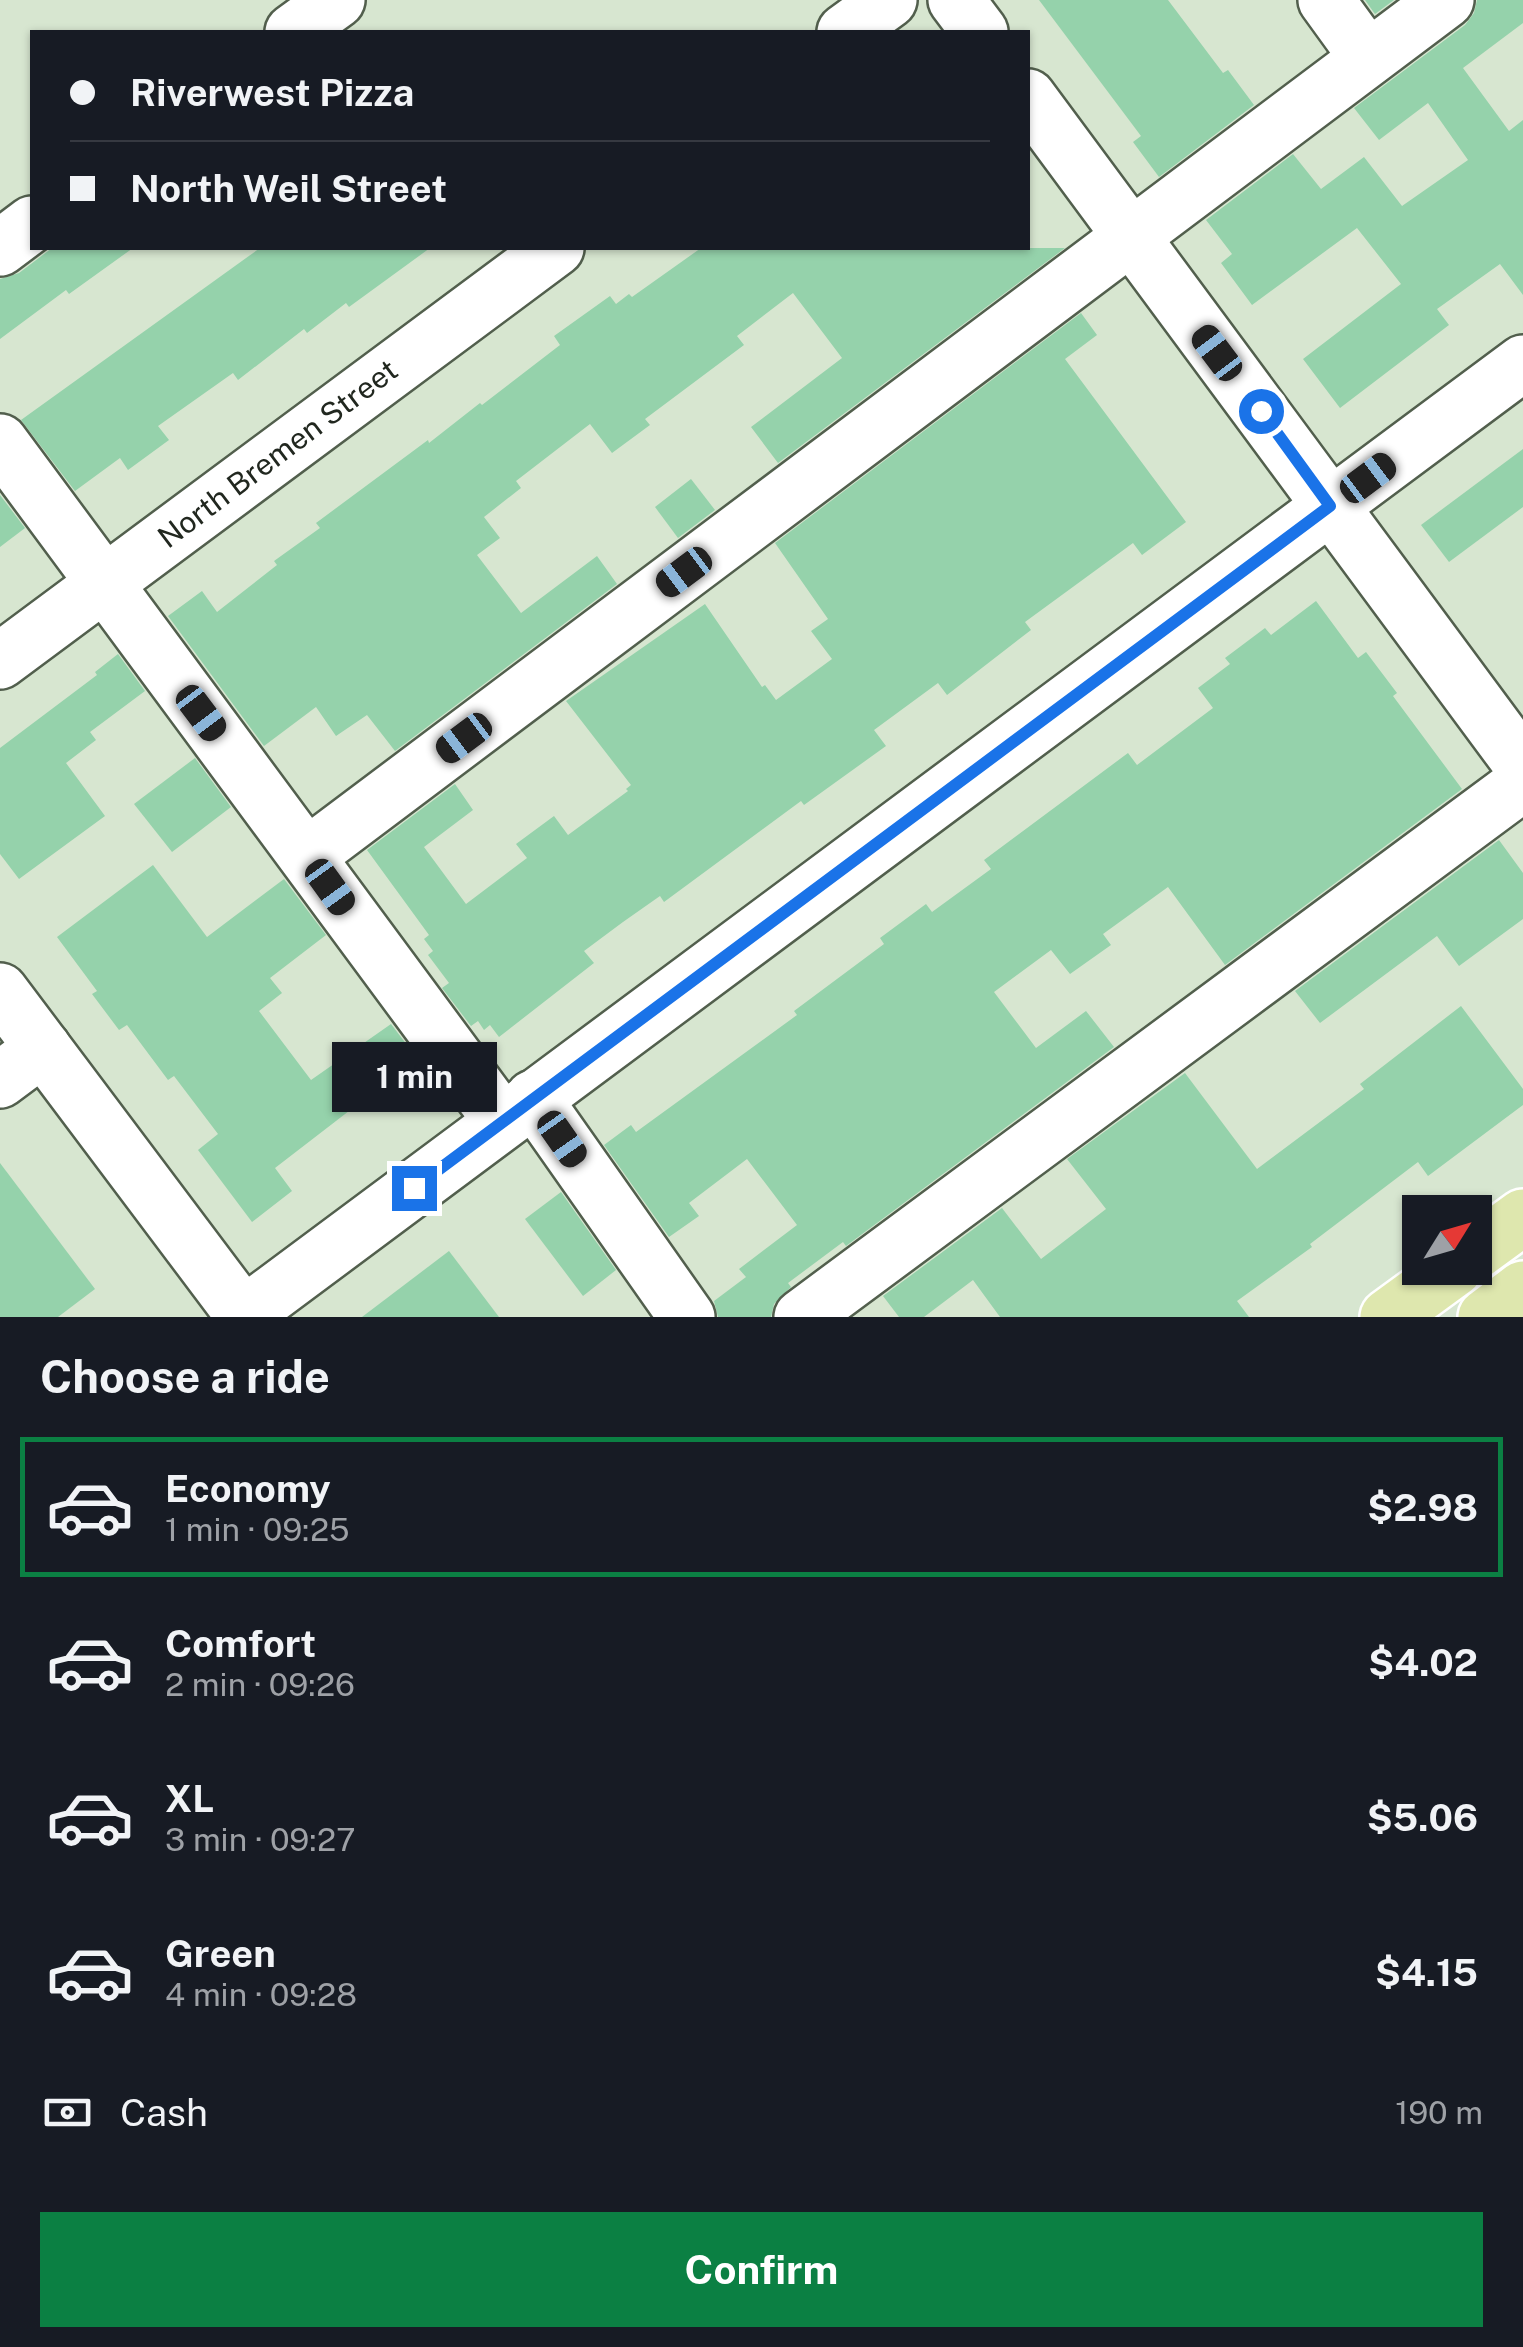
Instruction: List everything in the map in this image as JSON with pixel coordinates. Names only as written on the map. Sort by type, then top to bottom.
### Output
[{"type":"main road","points":[[1492,1240],[1523,1217]]},
{"type":"main road","points":[[1388,1317],[1431,1285]]},
{"type":"main road","points":[[1486,1317],[1523,1289]]},
{"type":"street","points":[[295,30],[336,0]]},
{"type":"street","points":[[848,30],[889,0]]},
{"type":"street","points":[[956,0],[978,30]]},
{"type":"street","points":[[1326,0],[1368,58]]},
{"type":"street","points":[[307,856],[1446,0]]},
{"type":"street","points":[[1030,100],[1523,766]]},
{"type":"street","points":[[0,248],[30,226]]},
{"type":"street","name":"North Bremen Street","points":[[0,661],[553,250]]},
{"type":"street","points":[[0,990],[243,1316],[1523,363]]},
{"type":"street","points":[[0,442],[307,856],[686,1317]]},
{"type":"street","points":[[802,1317],[1523,784]]},
{"type":"street","points":[[0,1080],[43,1048]]},
{"type":"building","points":[[1039,0],[1168,0],[1223,73],[1228,70],[1254,105],[1159,177],[1133,142],[1141,136]]},
{"type":"building","points":[[1365,0],[1394,0],[1375,14]]},
{"type":"building","points":[[1477,0],[1523,0],[1523,23],[1463,68],[1509,131],[1523,120],[1523,295],[1500,264],[1437,309],[1449,325],[1340,408],[1303,359],[1401,284],[1357,228],[1252,305],[1221,263],[1232,254],[1206,220],[1293,154],[1321,189],[1364,157],[1402,206],[1468,160],[1428,103],[1379,140],[1354,108],[1465,25]]},
{"type":"building","points":[[1065,248],[778,463],[751,427],[842,358],[793,293],[737,336],[744,345],[645,419],[650,425],[612,453],[590,424],[516,481],[521,488],[484,517],[500,538],[477,555],[521,613],[597,556],[617,584],[395,751],[367,715],[336,736],[316,707],[264,746],[168,616],[202,591],[217,612],[277,565],[274,561],[320,528],[316,523],[560,345],[554,336],[610,296],[616,304],[629,294],[632,297],[698,250]]},
{"type":"building","points":[[49,250],[130,250],[69,294],[66,290],[0,339],[0,279],[19,273]]},
{"type":"building","points":[[257,250],[427,250],[349,307],[346,303],[307,333],[304,329],[238,380],[233,373],[158,426],[169,440],[128,470],[120,458],[75,491],[21,420]]},
{"type":"building","points":[[1081,313],[1097,335],[1065,359],[1186,522],[1142,555],[1133,543],[1025,622],[1031,630],[947,695],[938,683],[874,730],[886,746],[804,805],[801,801],[664,902],[660,896],[584,951],[594,963],[499,1037],[490,1025],[484,1030],[478,1021],[471,1026],[442,988],[449,983],[428,955],[433,951],[424,939],[429,935],[367,850],[455,784],[473,810],[424,847],[466,904],[527,858],[516,844],[554,816],[568,835],[631,785],[566,701],[705,604],[762,687],[765,685],[776,700],[832,659],[811,631],[828,619],[775,543]]},
{"type":"building","points":[[1523,449],[1523,507],[1449,562],[1421,525]]},
{"type":"building","points":[[691,479],[715,510],[678,538],[655,507]]},
{"type":"building","points":[[0,495],[25,528],[0,547]]},
{"type":"building","points":[[1316,601],[1358,658],[1366,652],[1397,693],[1393,696],[1462,789],[1225,965],[1168,887],[1103,934],[1111,945],[1070,974],[1051,950],[994,992],[1036,1048],[1086,1011],[1114,1047],[846,1246],[843,1242],[788,1283],[791,1287],[774,1304],[771,1317],[718,1317],[714,1301],[746,1277],[739,1269],[797,1225],[747,1159],[689,1203],[699,1216],[669,1237],[604,1145],[631,1125],[636,1132],[797,1015],[794,1011],[884,944],[880,938],[926,904],[932,912],[991,869],[984,860],[1128,753],[1137,765],[1213,708],[1198,688],[1230,664],[1225,658],[1265,628],[1271,635]]},
{"type":"building","points":[[118,654],[145,691],[90,732],[96,740],[66,763],[105,816],[19,879],[0,854],[0,748],[97,675],[95,672]]},
{"type":"building","points":[[195,758],[231,807],[172,852],[134,804]]},
{"type":"building","points":[[1499,840],[1523,873],[1523,919],[1459,966],[1437,936],[1320,1023],[1295,991]]},
{"type":"building","points":[[153,865],[207,937],[284,879],[326,935],[270,978],[282,993],[259,1011],[311,1080],[391,1024],[420,1062],[384,1084],[275,1168],[292,1191],[252,1222],[198,1150],[218,1134],[174,1076],[168,1080],[127,1025],[119,1030],[92,994],[97,991],[57,937]]},
{"type":"building","points":[[1461,1006],[1523,1089],[1523,1105],[1428,1176],[1418,1162],[1310,1244],[1312,1247],[1237,1301],[1249,1317],[1000,1317],[973,1280],[924,1317],[899,1317],[883,1296],[1002,1208],[1041,1259],[1106,1209],[1067,1159],[1185,1073],[1257,1169],[1364,1089],[1360,1084]]},
{"type":"building","points":[[0,1163],[95,1289],[58,1317],[0,1317]]},
{"type":"building","points":[[561,1192],[616,1270],[583,1296],[525,1219]]},
{"type":"building","points":[[449,1251],[499,1317],[362,1317]]},
{"type":"route","points":[[414,1188],[1330,506],[1261,411]]}]
